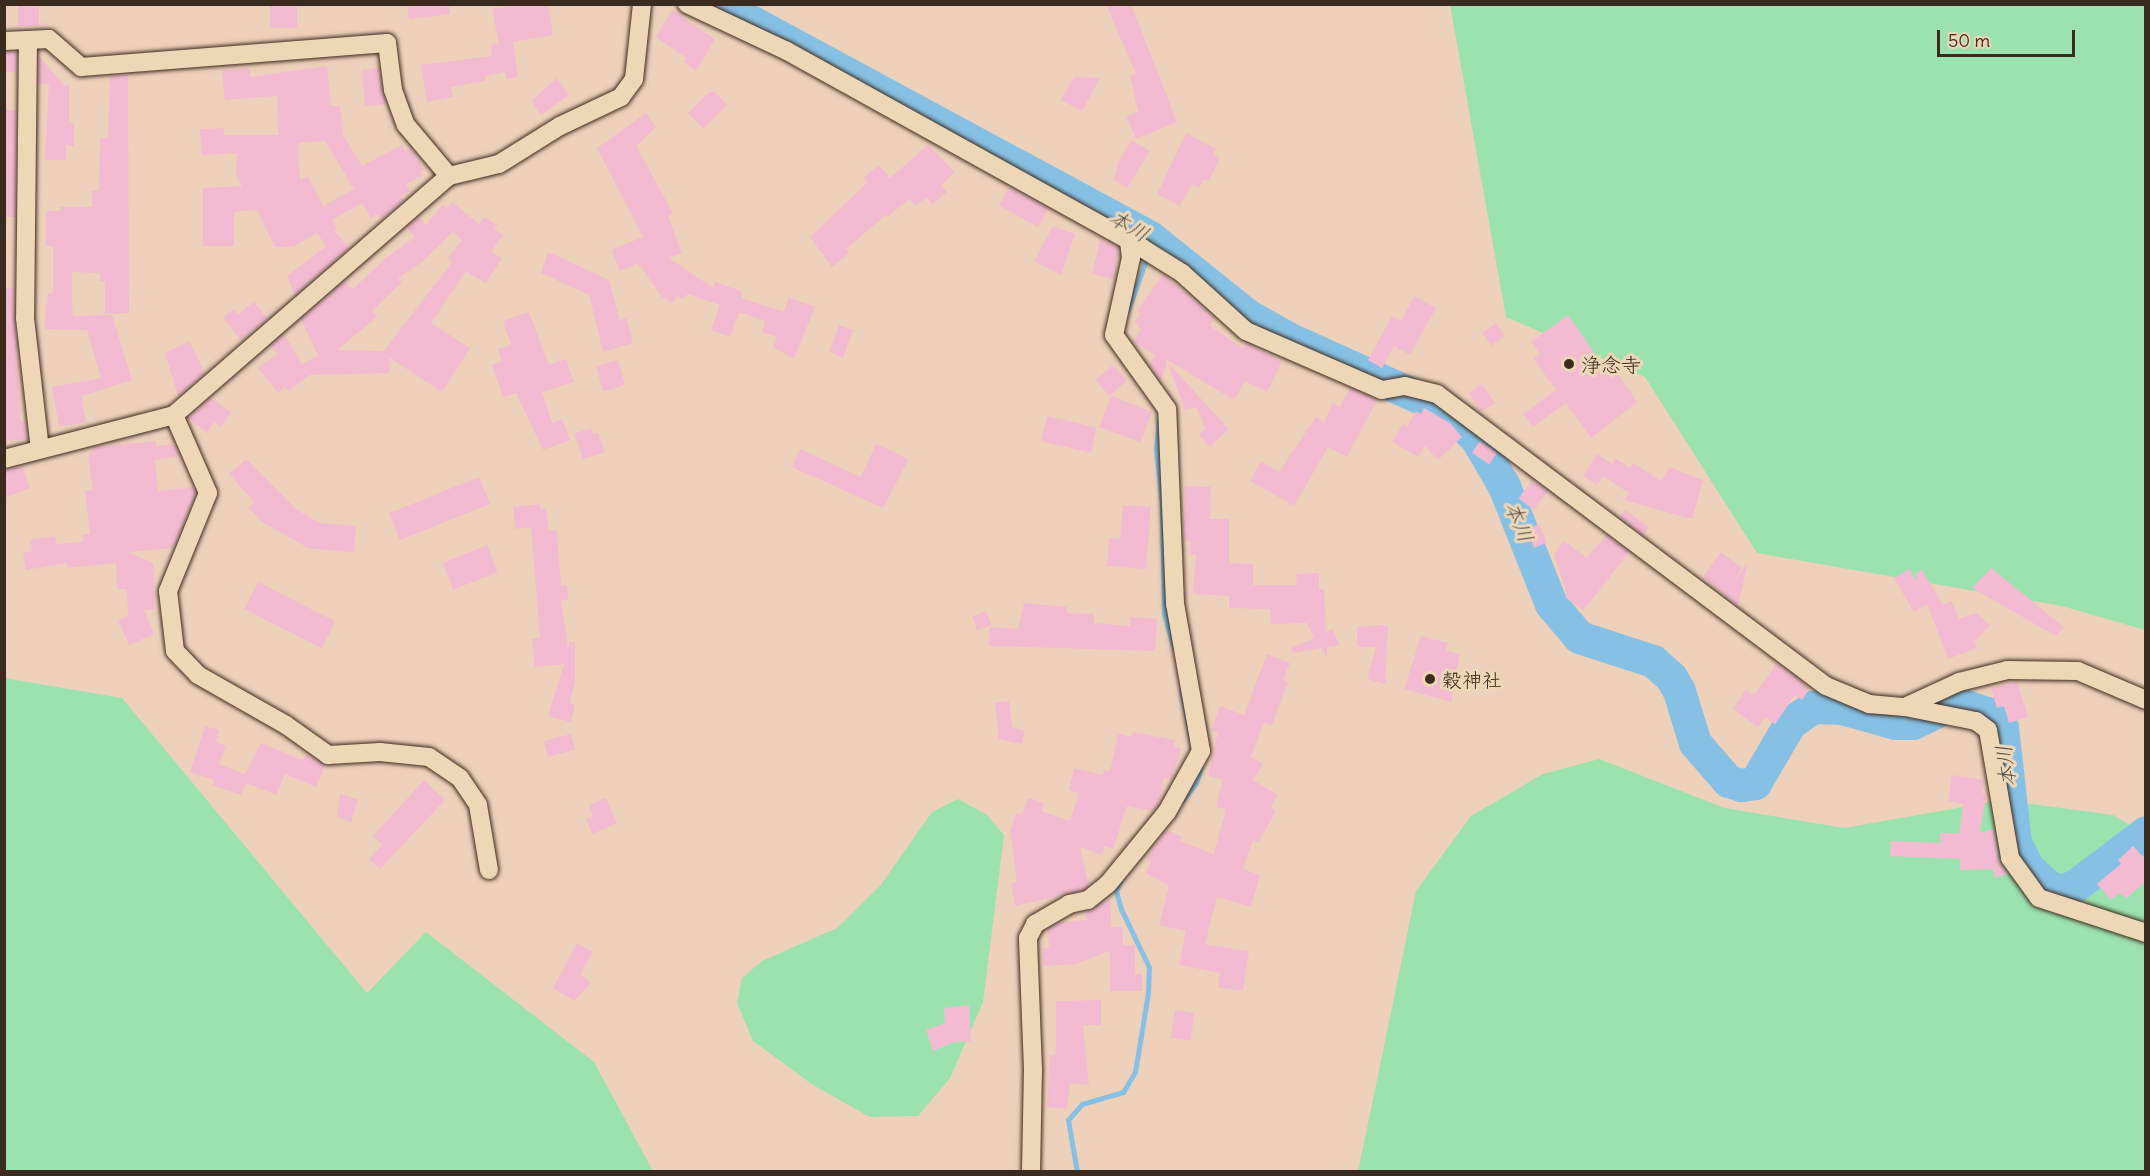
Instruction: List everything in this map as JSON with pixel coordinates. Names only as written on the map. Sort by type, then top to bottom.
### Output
[{"type":"street","points":[[4,459],[174,415],[449,176],[499,164],[560,126],[621,97],[634,79],[642,4]]},
{"type":"street","points":[[687,4],[788,51],[1141,248],[1182,273],[1246,331],[1382,390],[1405,386],[1437,394],[1826,686],[1869,704],[1912,709],[1976,722],[1988,730],[2010,858],[2039,898],[2145,933]]},
{"type":"street","points":[[4,41],[49,39],[81,67],[387,43],[393,90],[406,125],[449,176]]},
{"type":"street","points":[[28,40],[25,318],[40,449]]},
{"type":"street","points":[[1031,1172],[1033,1070],[1028,938],[1035,924],[1069,904],[1088,900],[1108,884],[1167,812],[1196,759],[1175,604],[1167,409],[1114,335],[1131,258],[1141,248]]},
{"type":"street","points":[[174,415],[208,493],[168,591],[175,651],[198,675],[286,725],[328,755],[380,752],[429,758],[460,778],[478,805],[489,870]]},
{"type":"street","points":[[1912,709],[1959,682],[2007,670],[2078,671],[2145,700]]},
{"type":"green space","points":[[1450,5],[2145,5],[2145,630],[2062,606],[1757,553],[1645,377],[1506,317]]},
{"type":"green space","points":[[4,678],[122,698],[367,993],[426,932],[594,1062],[653,1171],[5,1171]]},
{"type":"green space","points":[[1599,759],[1725,808],[1844,828],[2003,800],[2113,815],[2145,834],[2145,1171],[1358,1172],[1416,891],[1471,816],[1543,774]]},
{"type":"green space","points":[[958,799],[987,815],[1004,835],[983,1002],[950,1078],[918,1116],[870,1117],[813,1085],[753,1041],[737,1003],[742,978],[762,961],[837,928],[880,886],[932,812]]},
{"type":"building","points":[[18,4],[39,4],[39,26],[18,26]]},
{"type":"building","points":[[270,4],[297,4],[297,28],[270,28]]},
{"type":"building","points":[[407,4],[449,4],[450,14],[409,19]]},
{"type":"building","points":[[521,4],[548,4],[553,35],[513,42],[518,77],[506,79],[505,72],[485,76],[486,81],[451,87],[453,97],[427,102],[421,65],[492,56],[491,45],[499,44],[492,9]]},
{"type":"building","points":[[1106,4],[1131,4],[1177,122],[1136,139],[1126,116],[1138,112],[1130,76],[1136,74]]},
{"type":"building","points":[[672,10],[715,39],[696,71],[684,62],[686,58],[656,37]]},
{"type":"building","points":[[4,52],[17,52],[17,72],[4,72]]},
{"type":"building","points":[[39,56],[64,85],[69,85],[69,123],[74,123],[74,146],[66,145],[66,160],[45,160],[49,84],[39,84]]},
{"type":"building","points":[[327,66],[331,106],[340,106],[343,135],[362,166],[402,145],[405,152],[411,148],[424,170],[420,172],[422,176],[406,184],[410,191],[400,196],[404,200],[381,219],[378,214],[371,218],[362,203],[332,220],[337,228],[334,230],[349,248],[295,295],[287,276],[326,246],[317,233],[293,247],[275,247],[257,210],[234,212],[234,246],[203,246],[203,188],[242,186],[236,175],[237,153],[202,155],[200,129],[224,128],[224,135],[278,135],[277,96],[225,100],[222,70],[250,68],[250,77]],"holes":[[[325,141],[354,189],[323,206],[308,176],[300,180],[298,143]]]},
{"type":"building","points":[[379,68],[386,104],[365,106],[362,70]]},
{"type":"building","points":[[128,75],[129,313],[105,314],[105,281],[100,281],[100,273],[72,272],[72,300],[73,316],[112,315],[132,380],[81,396],[86,422],[59,427],[52,387],[101,378],[87,330],[44,329],[48,293],[53,293],[53,246],[46,246],[46,211],[60,211],[60,207],[92,207],[92,191],[99,191],[100,138],[108,138],[110,76]]},
{"type":"building","points":[[1074,77],[1100,78],[1082,111],[1061,100]]},
{"type":"building","points":[[557,78],[569,95],[541,115],[531,101]]},
{"type":"building","points":[[709,92],[715,92],[727,105],[703,129],[688,113]]},
{"type":"building","points":[[4,110],[16,110],[16,217],[4,217]]},
{"type":"building","points":[[646,113],[656,127],[636,146],[673,213],[668,216],[682,253],[669,258],[713,288],[715,282],[741,291],[742,298],[768,307],[784,311],[789,297],[815,307],[794,359],[773,347],[777,337],[762,332],[765,321],[739,312],[730,337],[711,330],[720,305],[688,294],[682,299],[677,296],[672,303],[662,297],[638,263],[620,271],[611,250],[643,237],[597,148]]},
{"type":"building","points":[[1186,133],[1216,149],[1213,154],[1220,158],[1209,181],[1203,179],[1199,188],[1192,184],[1180,206],[1157,194]]},
{"type":"building","points":[[1131,140],[1150,151],[1127,188],[1114,180],[1118,163]]},
{"type":"building","points":[[928,145],[955,172],[941,185],[947,192],[932,205],[926,197],[916,206],[909,199],[846,249],[849,253],[832,267],[810,237],[867,183],[863,178],[879,165],[890,178]]},
{"type":"building","points":[[1009,187],[1048,209],[1038,227],[999,205]]},
{"type":"building","points":[[452,202],[479,224],[484,217],[497,225],[494,229],[503,235],[491,252],[502,258],[486,283],[466,271],[431,323],[470,348],[442,392],[390,358],[389,373],[310,375],[289,391],[285,387],[278,393],[258,368],[277,354],[271,346],[284,334],[302,364],[318,356],[301,319],[345,281],[352,290],[384,259],[415,237],[407,228],[419,217],[426,225],[443,204],[447,208]],"holes":[[[453,232],[462,240],[448,258],[452,262],[384,351],[337,350],[377,317],[372,311],[402,282],[398,278],[422,262]]]},
{"type":"building","points":[[1053,226],[1075,234],[1061,275],[1034,261]]},
{"type":"building","points":[[1100,240],[1118,248],[1115,279],[1092,274]]},
{"type":"building","points":[[548,252],[609,280],[620,320],[626,318],[633,343],[603,352],[589,295],[541,273]]},
{"type":"building","points":[[1163,274],[1215,318],[1210,326],[1243,348],[1246,343],[1282,362],[1267,392],[1245,381],[1234,400],[1164,358],[1167,362],[1161,381],[1150,364],[1155,355],[1133,342],[1141,330],[1135,321],[1140,314],[1137,311]]},
{"type":"building","points":[[4,288],[14,288],[20,421],[25,421],[28,439],[4,441]]},
{"type":"building","points":[[1414,296],[1436,308],[1410,355],[1394,346],[1382,368],[1368,360],[1392,316],[1401,321]]},
{"type":"building","points":[[254,302],[268,319],[240,340],[223,317],[234,309],[238,314]]},
{"type":"building","points":[[529,312],[549,365],[566,359],[574,382],[542,392],[552,423],[562,419],[570,440],[543,450],[516,393],[503,397],[492,365],[502,361],[498,349],[511,345],[503,321]]},
{"type":"building","points":[[1568,315],[1612,378],[1618,374],[1637,402],[1591,438],[1566,403],[1533,427],[1523,414],[1556,390],[1533,358],[1540,354],[1531,342]]},
{"type":"building","points":[[1496,323],[1505,336],[1491,346],[1482,333]]},
{"type":"building","points":[[839,325],[853,330],[843,357],[829,352]]},
{"type":"building","points":[[189,341],[205,373],[178,396],[165,353]]},
{"type":"building","points":[[618,360],[625,385],[603,391],[596,366]]},
{"type":"building","points":[[1168,363],[1229,429],[1210,447],[1199,435],[1205,428],[1196,407],[1185,410]]},
{"type":"building","points":[[1113,365],[1127,381],[1109,396],[1096,380]]},
{"type":"building","points":[[1482,384],[1495,403],[1482,412],[1469,393]]},
{"type":"building","points":[[1350,388],[1377,400],[1347,457],[1328,447],[1294,506],[1250,481],[1261,461],[1279,472],[1316,417],[1324,422],[1333,403],[1340,407]]},
{"type":"building","points":[[1111,396],[1152,412],[1140,443],[1099,427]]},
{"type":"building","points":[[211,398],[231,412],[221,427],[214,422],[207,433],[188,418]]},
{"type":"building","points":[[1424,408],[1450,423],[1462,437],[1438,460],[1425,446],[1418,457],[1392,442],[1403,424],[1407,427],[1416,411],[1421,414]]},
{"type":"building","points":[[1047,416],[1097,427],[1091,453],[1041,441]]},
{"type":"building","points":[[591,428],[593,434],[598,433],[605,452],[583,459],[574,434]]},
{"type":"building","points":[[156,441],[156,446],[174,444],[180,456],[155,460],[158,491],[193,487],[196,493],[173,548],[129,552],[153,563],[155,609],[144,610],[154,634],[129,645],[118,620],[128,616],[127,589],[117,589],[116,563],[68,568],[67,563],[26,570],[23,553],[32,551],[30,540],[55,536],[56,544],[83,542],[83,534],[90,534],[85,491],[93,490],[88,456],[95,447]]},
{"type":"building","points":[[1480,441],[1497,453],[1489,465],[1472,452]]},
{"type":"building","points":[[876,444],[909,459],[883,508],[792,467],[800,449],[861,477]]},
{"type":"building","points":[[1597,454],[1612,464],[1615,458],[1630,468],[1633,463],[1661,481],[1670,467],[1703,480],[1692,519],[1624,500],[1629,493],[1603,476],[1597,485],[1583,476]]},
{"type":"building","points":[[246,459],[297,510],[320,523],[356,526],[354,553],[308,548],[262,522],[249,508],[254,502],[229,474]]},
{"type":"building","points":[[22,466],[30,488],[4,498],[4,470]]},
{"type":"building","points":[[479,477],[490,504],[400,540],[389,513]]},
{"type":"building","points":[[1532,480],[1547,491],[1534,510],[1518,499]]},
{"type":"building","points":[[1185,486],[1211,487],[1210,519],[1229,519],[1229,563],[1253,564],[1253,585],[1297,585],[1296,574],[1319,573],[1319,589],[1324,589],[1326,632],[1333,629],[1339,645],[1327,647],[1327,658],[1321,648],[1293,653],[1291,648],[1314,638],[1307,623],[1271,624],[1270,609],[1229,608],[1229,596],[1193,594],[1196,555],[1190,555],[1190,541],[1184,541]]},
{"type":"building","points":[[540,504],[540,509],[546,508],[549,531],[557,530],[561,586],[567,585],[568,600],[561,600],[568,648],[570,642],[575,642],[575,682],[570,703],[575,705],[571,722],[548,716],[564,664],[535,667],[532,639],[540,638],[531,527],[515,529],[513,507]]},
{"type":"building","points":[[1123,505],[1151,507],[1146,569],[1107,566],[1109,538],[1120,539]]},
{"type":"building","points":[[1625,510],[1649,527],[1643,535],[1620,517]]},
{"type":"building","points":[[1539,524],[1547,542],[1534,548],[1526,530]]},
{"type":"building","points":[[1606,535],[1629,552],[1583,611],[1565,597],[1567,594],[1554,554],[1564,541],[1587,558]]},
{"type":"building","points":[[487,545],[498,572],[453,590],[442,563]]},
{"type":"building","points":[[1721,552],[1742,568],[1734,581],[1748,563],[1738,606],[1703,577]]},
{"type":"building","points":[[1991,568],[2064,627],[2056,636],[1972,588]]},
{"type":"building","points":[[1909,569],[1918,583],[1915,574],[1922,570],[1943,605],[1952,601],[1959,619],[1976,613],[1990,625],[1974,642],[1977,648],[1948,659],[1927,604],[1914,612],[1894,578]]},
{"type":"building","points":[[258,582],[336,621],[322,648],[244,609]]},
{"type":"building","points":[[1024,603],[1067,607],[1067,613],[1094,614],[1094,623],[1130,626],[1131,617],[1157,619],[1155,651],[989,646],[990,627],[1018,629]]},
{"type":"building","points":[[986,611],[991,625],[977,630],[972,616]]},
{"type":"building","points":[[1388,626],[1385,684],[1367,679],[1376,647],[1357,647],[1357,627]]},
{"type":"building","points":[[1421,636],[1448,643],[1446,651],[1460,654],[1451,702],[1404,689]]},
{"type":"building","points":[[1267,654],[1290,663],[1283,680],[1288,682],[1272,725],[1264,722],[1251,757],[1263,764],[1253,780],[1278,795],[1271,807],[1276,811],[1258,843],[1253,840],[1243,869],[1260,875],[1251,907],[1217,897],[1205,944],[1249,951],[1243,991],[1218,987],[1220,973],[1179,965],[1186,931],[1159,925],[1169,886],[1146,873],[1151,862],[1146,859],[1167,830],[1182,837],[1180,841],[1214,854],[1226,809],[1216,807],[1223,779],[1208,776],[1218,732],[1211,730],[1220,706],[1244,715]]},
{"type":"building","points":[[1777,663],[1810,688],[1802,700],[1795,695],[1775,724],[1765,717],[1758,727],[1733,709],[1746,690],[1754,695]]},
{"type":"building","points":[[2017,681],[2028,717],[2009,723],[2004,706],[1997,708],[1991,688]]},
{"type":"building","points":[[1009,701],[1012,727],[1025,731],[1022,744],[999,739],[995,703]]},
{"type":"building","points":[[205,726],[219,730],[216,742],[226,746],[219,764],[245,774],[261,743],[303,760],[305,755],[325,765],[316,787],[285,774],[276,795],[246,783],[241,795],[213,785],[214,780],[190,772]]},
{"type":"building","points":[[1133,732],[1175,740],[1174,747],[1181,748],[1172,779],[1164,778],[1158,806],[1153,811],[1127,806],[1113,849],[1105,846],[1102,855],[1080,847],[1089,885],[1083,890],[1015,906],[1011,883],[1017,882],[1010,831],[1016,813],[1022,815],[1028,798],[1044,803],[1041,811],[1070,821],[1079,793],[1069,790],[1074,768],[1103,775],[1104,770],[1110,771],[1118,734],[1132,737]]},
{"type":"building","points":[[571,734],[575,749],[548,757],[544,741]]},
{"type":"building","points":[[1952,775],[1984,780],[1982,794],[1986,795],[1980,832],[1985,832],[1986,839],[1985,831],[1994,829],[1999,860],[2008,874],[1995,878],[1993,869],[1960,870],[1960,859],[1890,856],[1891,841],[1941,843],[1940,833],[1959,833],[1963,804],[1948,801]]},
{"type":"building","points":[[424,780],[445,800],[380,869],[369,859],[382,845],[373,836]]},
{"type":"building","points":[[340,794],[358,799],[351,822],[337,817]]},
{"type":"building","points":[[606,798],[617,823],[592,834],[586,819],[593,816],[589,805]]},
{"type":"building","points":[[2133,846],[2145,859],[2145,882],[2127,898],[2119,893],[2111,900],[2097,884],[2121,864],[2118,860]]},
{"type":"building","points":[[1104,901],[1111,901],[1111,927],[1123,927],[1123,945],[1135,945],[1135,974],[1142,974],[1142,991],[1110,991],[1110,951],[1076,964],[1043,966],[1042,949],[1049,948],[1048,929],[1061,922],[1086,920],[1086,912]]},
{"type":"building","points":[[577,943],[593,952],[580,974],[591,983],[574,1001],[553,988]]},
{"type":"building","points":[[1101,1000],[1101,1025],[1083,1025],[1089,1085],[1070,1083],[1067,1109],[1047,1107],[1050,1055],[1055,1055],[1056,1044],[1056,1001]]},
{"type":"building","points":[[969,1005],[971,1041],[955,1042],[933,1051],[926,1030],[945,1023],[944,1008]]},
{"type":"building","points":[[1175,1010],[1195,1013],[1190,1041],[1171,1038]]},
{"type":"waterway","name":"本川","points":[[719,4],[1150,237],[1247,315],[1290,339],[1447,410],[1476,438],[1504,486],[1551,604],[1579,637],[1653,661],[1671,677],[1679,691],[1695,743],[1728,781],[1741,785],[1755,783],[1790,723],[1813,707],[1842,708],[1895,723],[1913,723],[1948,706],[1966,706],[1986,713],[2002,727],[2015,842],[2027,867],[2048,886],[2061,892],[2076,885],[2146,832]]},
{"type":"waterway","points":[[1149,248],[1150,237]]},
{"type":"waterway","points":[[1128,310],[1147,257]]},
{"type":"waterway","points":[[1159,419],[1156,450],[1162,504],[1164,614],[1174,648]]},
{"type":"waterway","points":[[1181,689],[1191,739]]},
{"type":"waterway","points":[[1183,800],[1196,783],[1201,767]]},
{"type":"waterway","points":[[1077,1172],[1068,1120],[1082,1104],[1123,1092],[1135,1072],[1148,993],[1149,967],[1121,909],[1116,891],[1120,881]]},
{"type":"place","name":"浄念寺","points":[[1569,364]]},
{"type":"place","name":"穀神社","points":[[1430,679]]}]
